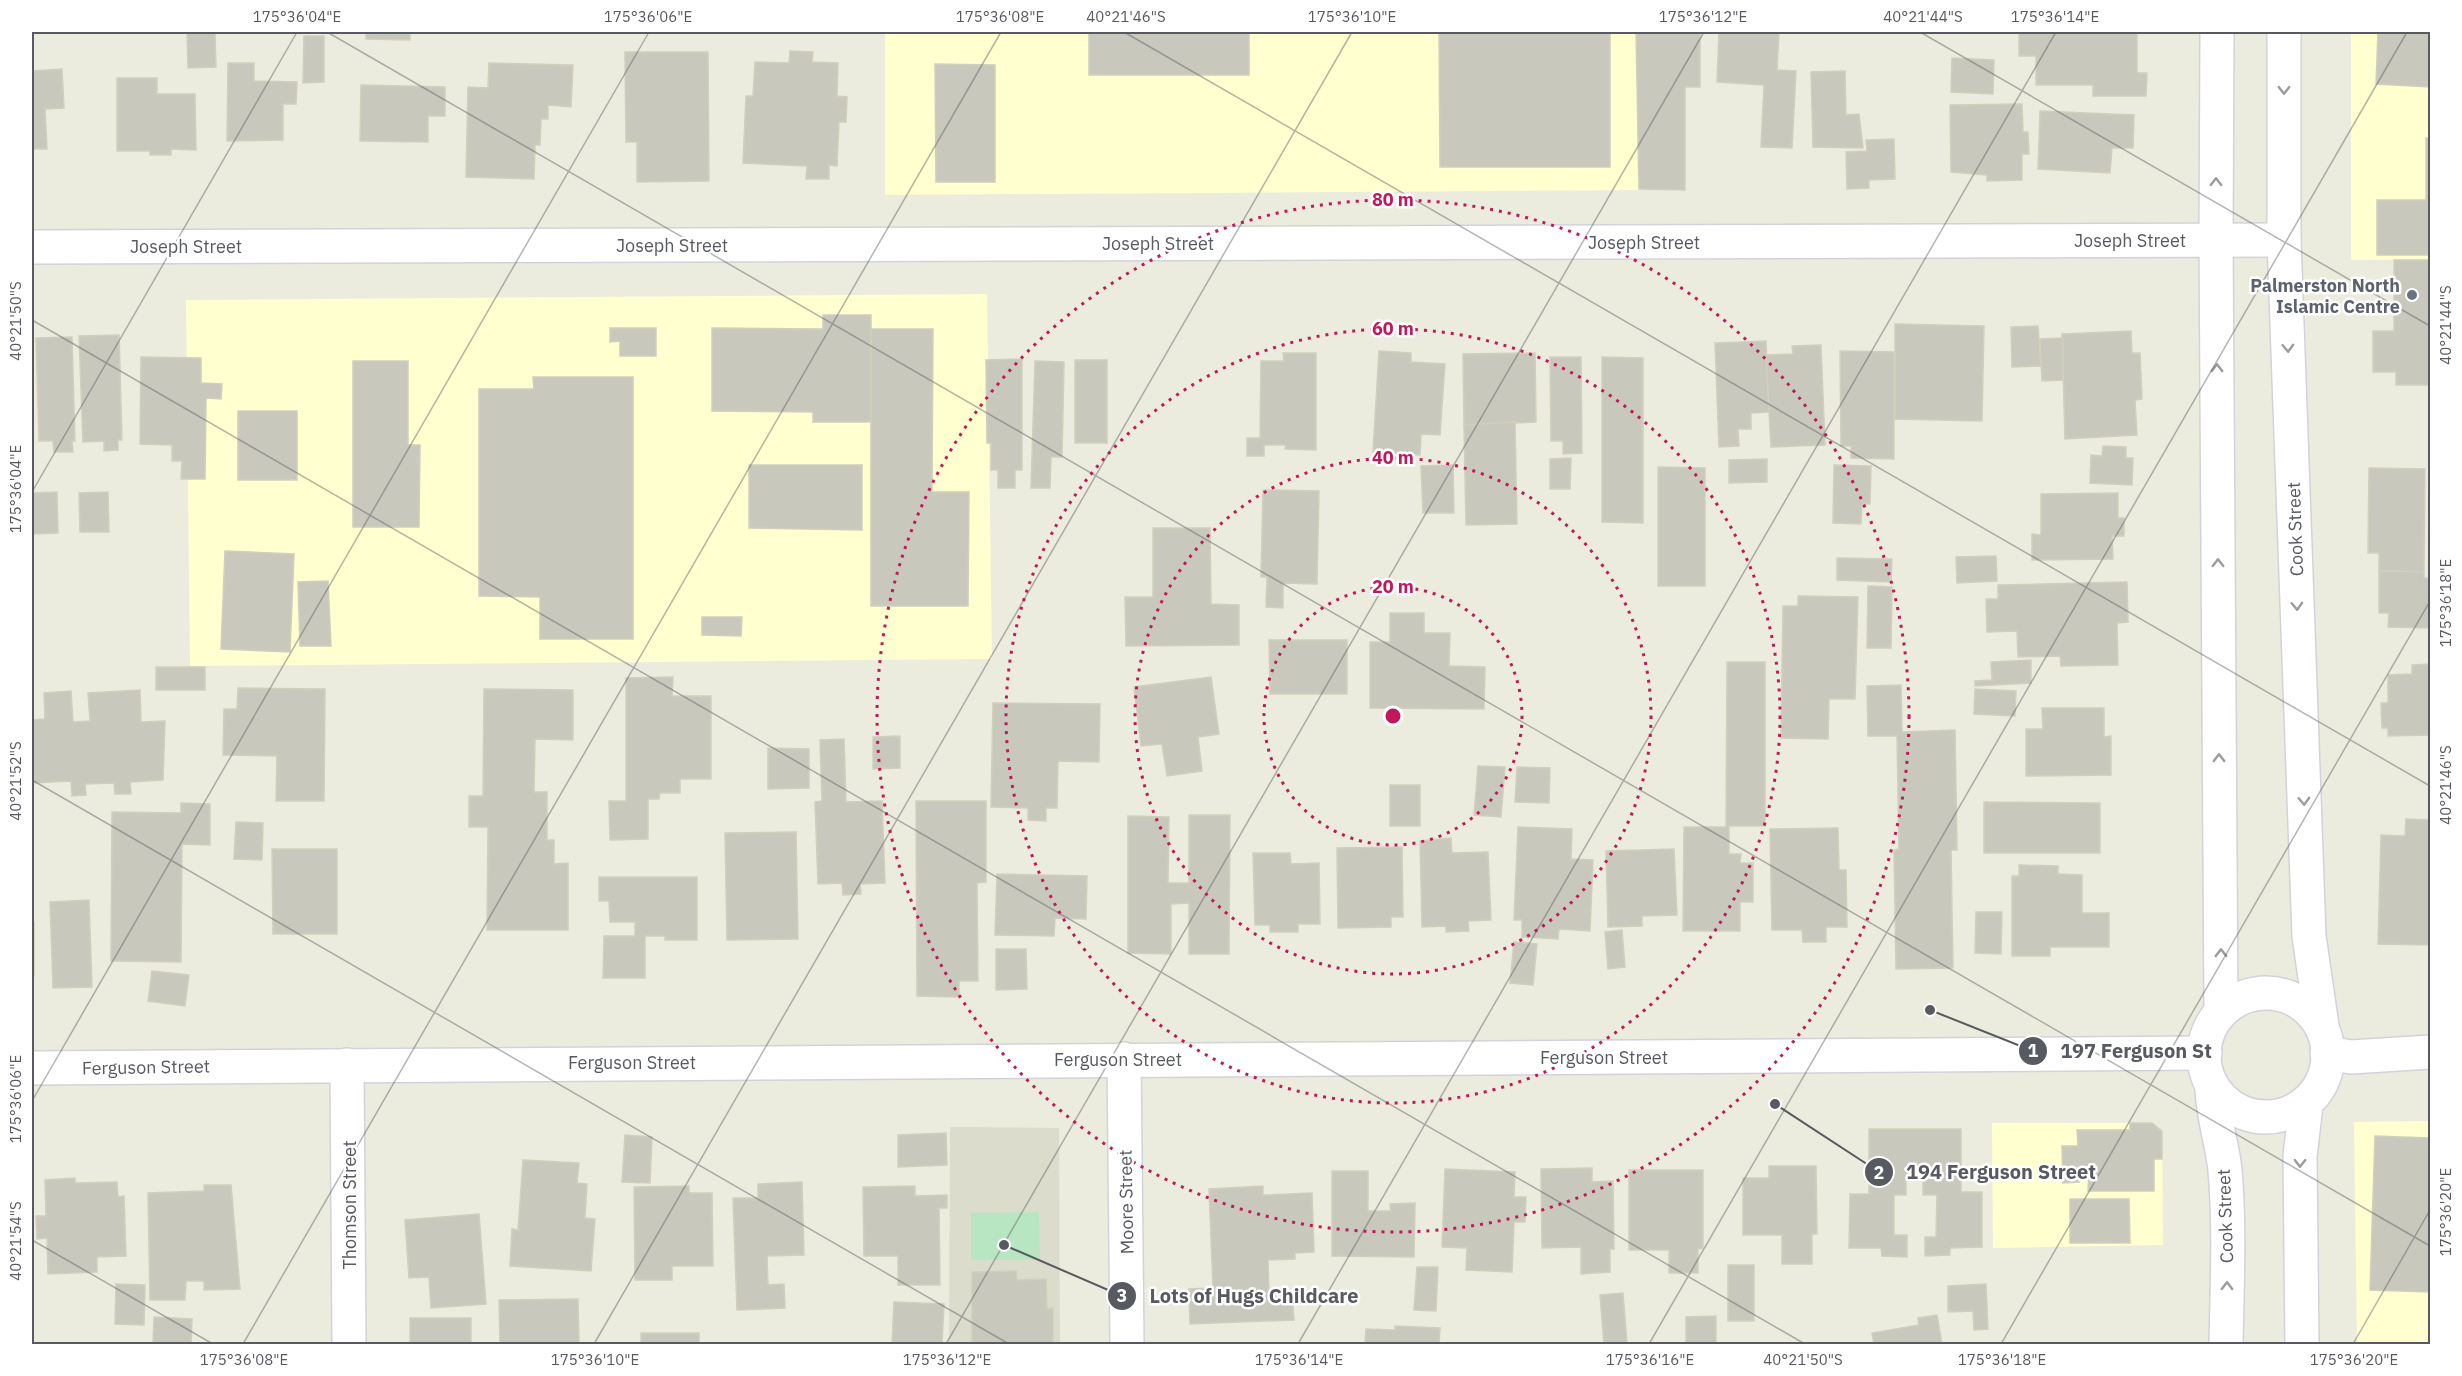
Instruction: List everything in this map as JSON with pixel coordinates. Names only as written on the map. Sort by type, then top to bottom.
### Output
[{"type":"street","points":[[2217,32],[2216,240],[2221,1011]]},
{"type":"street","name":"Cook Street","points":[[2284,32],[2284,240],[2309,936],[2325,1040]]},
{"type":"street","name":"Joseph Street","points":[[32,247],[2284,240]]},
{"type":"street","points":[[2306,1105],[2280,1116],[2259,1118],[2239,1112],[2223,1103],[2205,1075],[2207,1037],[2221,1011],[2239,999],[2256,993],[2277,992],[2295,997],[2325,1040],[2351,1057],[2430,1052]]},
{"type":"street","points":[[2302,1344],[2300,1156],[2306,1105],[2325,1079],[2325,1040]]},
{"type":"street","name":"Ferguson Street","points":[[32,1068],[2205,1053]]},
{"type":"street","name":"Moore Street","points":[[1124,1059],[1127,1344]]},
{"type":"street","name":"Thomson Street","points":[[347,1065],[349,1344]]},
{"type":"street","name":"Cook Street","points":[[2212,1089],[2213,1115],[2224,1167],[2228,1215],[2226,1344]]},
{"type":"shaded area","points":[[885,32],[1642,32],[1642,190],[885,195]]},
{"type":"shaded area","points":[[2351,32],[2430,32],[2430,260],[2351,260]]},
{"type":"shaded area","points":[[987,294],[992,659],[190,666],[186,300]]},
{"type":"shaded area","points":[[2430,1121],[2430,1344],[2357,1344],[2354,1122]]},
{"type":"shaded area","points":[[1992,1123],[2152,1123],[2162,1131],[2163,1245],[1993,1248]]},
{"type":"shaded area","points":[[950,1127],[1059,1128],[1060,1344],[949,1344]]},
{"type":"shaded area","points":[[1039,1212],[1040,1260],[971,1260],[971,1213]]},
{"type":"building","points":[[187,32],[215,32],[216,67],[188,68]]},
{"type":"building","points":[[366,32],[410,32],[410,40],[366,39]]},
{"type":"building","points":[[1089,32],[1249,32],[1249,75],[1089,75]]},
{"type":"building","points":[[1439,32],[1610,32],[1610,167],[1440,167]]},
{"type":"building","points":[[1636,32],[1700,32],[1700,87],[1685,87],[1685,190],[1639,189]]},
{"type":"building","points":[[1719,32],[1779,32],[1777,70],[1796,71],[1792,148],[1761,147],[1764,85],[1717,82]]},
{"type":"building","points":[[2019,32],[2144,32],[2137,33],[2137,73],[2147,73],[2146,96],[2093,96],[2093,85],[2036,85],[2036,56],[2019,56]]},
{"type":"building","points":[[2378,32],[2430,32],[2430,87],[2376,84]]},
{"type":"building","points":[[304,36],[324,36],[324,82],[303,83]]},
{"type":"building","points":[[790,51],[813,52],[812,62],[838,63],[837,96],[847,97],[846,122],[839,122],[837,166],[829,165],[829,179],[806,179],[807,166],[743,163],[746,96],[753,96],[755,62],[789,63]]},
{"type":"building","points":[[625,52],[708,52],[709,181],[637,182],[637,142],[626,142]]},
{"type":"building","points":[[1952,58],[1994,60],[1993,94],[1951,92]]},
{"type":"building","points":[[228,63],[254,63],[254,81],[297,82],[296,104],[283,104],[283,140],[227,141]]},
{"type":"building","points":[[489,63],[573,65],[571,107],[548,105],[548,119],[541,119],[540,145],[535,145],[534,179],[466,177],[468,87],[488,88]]},
{"type":"building","points":[[935,64],[995,65],[995,182],[936,182]]},
{"type":"building","points":[[62,69],[64,108],[45,109],[47,149],[32,149],[32,71]]},
{"type":"building","points":[[1845,71],[1846,115],[1859,114],[1863,148],[1813,147],[1811,72]]},
{"type":"building","points":[[117,78],[157,78],[157,94],[195,94],[196,150],[171,149],[171,155],[150,155],[150,151],[117,151]]},
{"type":"building","points":[[361,85],[445,87],[445,116],[428,116],[428,142],[360,141]]},
{"type":"building","points":[[2022,104],[2023,132],[2028,132],[2029,154],[2022,154],[2022,180],[1987,181],[1987,175],[1951,172],[1950,105]]},
{"type":"building","points":[[2040,111],[2134,115],[2133,148],[2112,148],[2110,173],[2038,169]]},
{"type":"building","points":[[2426,138],[2430,138],[2430,255],[2377,255],[2377,200],[2426,200]]},
{"type":"building","points":[[1894,139],[1895,179],[1869,180],[1869,188],[1847,189],[1846,152],[1867,151],[1866,140]]},
{"type":"building","name":"Palmerston North Islamic Centre","points":[[2394,260],[2430,260],[2430,385],[2396,385],[2396,372],[2373,372],[2373,331],[2394,331]]},
{"type":"building","points":[[823,315],[871,315],[871,422],[813,422],[813,412],[712,411],[712,328],[823,329]]},
{"type":"building","points":[[1895,324],[1984,326],[1982,421],[1895,419]]},
{"type":"building","points":[[2038,326],[2041,366],[2012,367],[2011,327]]},
{"type":"building","points":[[610,328],[656,328],[656,356],[620,356],[620,341],[610,342]]},
{"type":"building","points":[[871,329],[933,329],[932,492],[969,492],[968,606],[871,606]]},
{"type":"building","points":[[2131,331],[2132,353],[2140,353],[2142,399],[2135,400],[2137,435],[2065,439],[2062,334]]},
{"type":"building","points":[[119,335],[122,440],[118,440],[118,450],[104,451],[104,441],[83,442],[79,336]]},
{"type":"building","points":[[72,337],[75,441],[72,441],[73,452],[54,452],[53,441],[39,441],[36,338]]},
{"type":"building","points":[[2063,338],[2063,380],[2042,381],[2040,339]]},
{"type":"building","points":[[1766,341],[1769,412],[1751,413],[1751,429],[1738,429],[1739,446],[1719,447],[1715,343]]},
{"type":"building","points":[[1821,345],[1825,445],[1771,447],[1766,355],[1793,354],[1792,346]]},
{"type":"building","points":[[1379,351],[1411,353],[1411,362],[1445,364],[1440,435],[1421,434],[1420,455],[1373,452]]},
{"type":"building","points":[[1840,351],[1894,352],[1894,459],[1851,458],[1851,446],[1841,446]]},
{"type":"building","points":[[1283,353],[1316,353],[1316,450],[1285,449],[1286,445],[1264,445],[1264,456],[1247,456],[1247,438],[1260,438],[1261,361],[1284,361]]},
{"type":"building","points":[[1535,353],[1536,422],[1464,425],[1463,354]]},
{"type":"building","points":[[141,357],[201,358],[201,383],[222,384],[221,399],[206,398],[205,479],[181,479],[182,461],[172,461],[172,445],[140,444]]},
{"type":"building","points":[[1550,357],[1581,357],[1582,453],[1563,454],[1563,441],[1551,441]]},
{"type":"building","points":[[1602,357],[1643,358],[1643,523],[1602,522]]},
{"type":"building","points":[[1022,359],[1022,470],[1015,470],[1015,488],[998,488],[998,470],[991,470],[991,443],[987,443],[986,360]]},
{"type":"building","points":[[1075,360],[1107,360],[1107,443],[1075,443]]},
{"type":"building","points":[[353,361],[408,361],[408,445],[420,445],[419,527],[353,527]]},
{"type":"building","points":[[1035,361],[1064,362],[1062,457],[1051,457],[1050,488],[1031,488]]},
{"type":"building","points":[[533,377],[633,377],[633,639],[540,639],[540,597],[479,596],[479,389],[534,389]]},
{"type":"building","points":[[238,411],[297,411],[297,480],[238,480]]},
{"type":"building","points":[[1515,422],[1517,524],[1466,525],[1464,425]]},
{"type":"building","points":[[2103,446],[2126,447],[2126,458],[2133,458],[2132,485],[2090,483],[2091,455],[2102,456]]},
{"type":"building","points":[[1571,458],[1570,489],[1550,489],[1550,459]]},
{"type":"building","points":[[1767,459],[1767,482],[1729,483],[1729,460]]},
{"type":"building","points":[[749,465],[862,465],[862,530],[749,528]]},
{"type":"building","points":[[1453,465],[1454,513],[1423,513],[1421,466]]},
{"type":"building","points":[[1834,465],[1871,466],[1870,504],[1862,504],[1861,524],[1833,523]]},
{"type":"building","points":[[1658,467],[1705,468],[1705,586],[1658,586]]},
{"type":"building","points":[[2369,468],[2425,469],[2424,572],[2379,571],[2379,553],[2368,553]]},
{"type":"building","points":[[1263,490],[1319,491],[1317,584],[1283,583],[1283,608],[1266,607],[1267,577],[1261,577]]},
{"type":"building","points":[[57,492],[58,533],[32,534],[32,493]]},
{"type":"building","points":[[108,492],[109,532],[80,532],[79,493]]},
{"type":"building","points":[[2118,493],[2118,518],[2124,518],[2124,536],[2112,536],[2113,559],[2032,560],[2032,534],[2041,535],[2041,494]]},
{"type":"building","points":[[1153,528],[1210,528],[1211,604],[1239,605],[1239,645],[1126,646],[1125,597],[1153,597]]},
{"type":"building","points":[[225,551],[294,554],[290,652],[221,649]]},
{"type":"building","points":[[1996,556],[1997,581],[1957,583],[1956,557]]},
{"type":"building","points":[[1837,558],[1892,559],[1891,582],[1837,580]]},
{"type":"building","points":[[2379,571],[2424,572],[2424,578],[2430,578],[2430,628],[2388,627],[2389,613],[2379,613]]},
{"type":"building","points":[[328,581],[331,646],[300,646],[298,582]]},
{"type":"building","points":[[2127,582],[2128,622],[2117,623],[2118,665],[2061,666],[2060,656],[2018,657],[2017,631],[1987,632],[1986,599],[1998,599],[1998,585]]},
{"type":"building","points":[[1868,586],[1892,587],[1891,648],[1867,648]]},
{"type":"building","points":[[1798,596],[1858,597],[1855,699],[1829,699],[1828,739],[1781,738],[1783,606],[1798,606]]},
{"type":"building","points":[[1390,613],[1424,613],[1424,633],[1450,633],[1449,666],[1485,667],[1484,709],[1370,708],[1370,642],[1390,642]]},
{"type":"building","points":[[702,617],[742,617],[741,636],[702,635]]},
{"type":"building","points":[[1269,640],[1347,640],[1347,694],[1270,694]]},
{"type":"building","points":[[2031,660],[2031,683],[1975,686],[1975,681],[1992,680],[1991,662]]},
{"type":"building","points":[[1727,662],[1765,662],[1765,826],[1729,826],[1729,854],[1741,854],[1740,863],[1753,863],[1753,902],[1740,902],[1740,931],[1683,931],[1684,827],[1726,827]]},
{"type":"building","points":[[2430,664],[2430,735],[2388,736],[2388,728],[2382,728],[2381,703],[2388,703],[2388,675],[2412,674],[2412,665]]},
{"type":"building","points":[[156,667],[205,667],[205,690],[156,690]]},
{"type":"building","points":[[673,677],[672,696],[711,696],[711,779],[680,779],[680,793],[660,793],[659,799],[648,799],[648,839],[610,840],[609,801],[626,801],[626,678]]},
{"type":"building","points":[[1211,677],[1219,734],[1198,737],[1202,771],[1167,776],[1162,744],[1141,746],[1134,687]]},
{"type":"building","points":[[1901,685],[1902,732],[1955,730],[1957,850],[1951,850],[1953,968],[1896,969],[1894,850],[1899,849],[1897,736],[1868,736],[1867,686]]},
{"type":"building","points":[[238,688],[325,689],[324,801],[276,801],[277,756],[223,755],[224,709],[237,709]]},
{"type":"building","points":[[484,689],[573,690],[573,740],[535,739],[534,792],[547,792],[547,840],[554,840],[554,864],[568,863],[568,930],[487,930],[488,827],[469,827],[469,796],[483,796]]},
{"type":"building","points":[[1975,689],[2016,691],[2015,716],[1974,714]]},
{"type":"building","points":[[140,690],[141,722],[165,721],[163,780],[130,782],[131,794],[115,794],[114,783],[85,784],[86,795],[72,796],[71,781],[32,783],[32,720],[45,719],[44,693],[71,691],[73,722],[90,721],[88,693]]},
{"type":"building","points":[[993,703],[1100,704],[1099,762],[1058,761],[1057,808],[1046,808],[1046,821],[1028,820],[1028,808],[991,807]]},
{"type":"building","points":[[2042,708],[2104,708],[2104,737],[2111,736],[2111,775],[2026,776],[2026,729],[2043,729]]},
{"type":"building","points":[[900,736],[900,768],[873,769],[873,737]]},
{"type":"building","points":[[844,739],[846,802],[882,801],[885,883],[860,884],[861,894],[843,895],[842,883],[818,884],[815,802],[822,801],[820,740]]},
{"type":"building","points":[[768,748],[809,749],[809,788],[768,789]]},
{"type":"building","points":[[1478,766],[1505,767],[1501,817],[1474,815]]},
{"type":"building","points":[[1517,767],[1550,768],[1549,803],[1515,802]]},
{"type":"building","points":[[1390,785],[1420,785],[1420,826],[1390,826]]},
{"type":"building","points":[[916,801],[986,801],[986,882],[977,883],[978,981],[959,981],[959,997],[917,996]]},
{"type":"building","points":[[1984,802],[2100,803],[2100,853],[1984,853]]},
{"type":"building","points":[[181,803],[210,804],[210,845],[182,844],[181,962],[111,961],[112,812],[181,813]]},
{"type":"building","points":[[1189,815],[1230,815],[1229,954],[1189,954],[1189,903],[1171,904],[1171,954],[1128,953],[1128,816],[1169,817],[1168,883],[1189,883]]},
{"type":"building","points":[[2406,819],[2430,820],[2430,945],[2378,944],[2381,835],[2405,836]]},
{"type":"building","points":[[236,822],[263,823],[262,860],[234,859]]},
{"type":"building","points":[[1518,827],[1572,829],[1571,859],[1593,860],[1590,931],[1559,929],[1558,939],[1522,937],[1522,920],[1514,920]]},
{"type":"building","points":[[1838,828],[1839,870],[1846,870],[1847,927],[1826,927],[1826,942],[1803,942],[1802,930],[1772,930],[1770,829]]},
{"type":"building","points":[[796,832],[798,939],[727,940],[725,833]]},
{"type":"building","points":[[1451,838],[1452,853],[1488,852],[1491,920],[1468,921],[1469,931],[1446,932],[1446,926],[1422,927],[1420,841]]},
{"type":"building","points":[[1402,847],[1403,917],[1391,917],[1391,927],[1338,928],[1337,848]]},
{"type":"building","points":[[272,849],[337,849],[337,934],[273,934]]},
{"type":"building","points":[[1674,849],[1677,915],[1642,916],[1642,926],[1608,927],[1606,851]]},
{"type":"building","points":[[1253,853],[1290,853],[1291,864],[1319,863],[1320,924],[1298,924],[1298,932],[1270,932],[1270,925],[1255,925]]},
{"type":"building","points":[[2019,865],[2058,866],[2058,874],[2082,875],[2082,913],[2109,913],[2109,947],[2050,947],[2050,956],[2012,956],[2012,876],[2019,876]]},
{"type":"building","points":[[997,874],[1087,876],[1086,919],[1055,918],[1054,936],[995,935]]},
{"type":"building","points":[[599,877],[697,877],[697,940],[665,940],[665,936],[645,936],[645,978],[603,978],[604,936],[635,936],[635,922],[610,922],[609,901],[599,901]]},
{"type":"building","points":[[89,900],[92,987],[53,988],[50,902]]},
{"type":"building","points":[[1976,912],[2002,912],[2001,954],[1975,953]]},
{"type":"building","points":[[32,923],[34,923],[34,976],[32,976]]},
{"type":"building","points":[[1622,930],[1625,967],[1608,969],[1605,932]]},
{"type":"building","points":[[1514,942],[1537,944],[1533,985],[1510,983]]},
{"type":"building","points":[[996,949],[1026,949],[1027,989],[996,990]]},
{"type":"building","points":[[152,971],[189,975],[185,1006],[148,1001]]},
{"type":"building","points":[[2130,1123],[2152,1123],[2162,1131],[2162,1159],[2154,1159],[2154,1191],[2088,1191],[2089,1170],[2079,1170],[2079,1182],[2063,1183],[2062,1146],[2078,1146],[2077,1130],[2130,1130]]},
{"type":"building","points":[[1869,1129],[1961,1129],[1961,1192],[1982,1192],[1982,1247],[1950,1248],[1950,1255],[1925,1256],[1925,1237],[1936,1237],[1937,1195],[1923,1195],[1923,1181],[1906,1181],[1906,1195],[1894,1195],[1894,1235],[1907,1235],[1907,1257],[1882,1256],[1881,1248],[1849,1248],[1850,1194],[1869,1194]]},
{"type":"building","points":[[946,1133],[947,1165],[898,1167],[898,1135]]},
{"type":"building","points":[[625,1135],[652,1137],[650,1183],[622,1182]]},
{"type":"building","points":[[2375,1136],[2430,1138],[2430,1292],[2370,1290]]},
{"type":"building","points":[[523,1160],[579,1163],[577,1183],[587,1184],[585,1218],[595,1219],[591,1271],[510,1266],[512,1229],[518,1230]]},
{"type":"building","points":[[1769,1166],[1816,1166],[1817,1234],[1812,1234],[1812,1264],[1782,1264],[1782,1235],[1743,1235],[1743,1178],[1769,1178]]},
{"type":"building","points":[[1592,1168],[1592,1182],[1613,1181],[1614,1249],[1610,1249],[1610,1272],[1581,1274],[1581,1247],[1542,1248],[1541,1169]]},
{"type":"building","points":[[1445,1169],[1515,1172],[1514,1197],[1526,1197],[1525,1222],[1514,1222],[1512,1272],[1466,1270],[1467,1248],[1442,1247]]},
{"type":"building","points":[[1629,1170],[1703,1170],[1703,1248],[1698,1249],[1698,1273],[1669,1273],[1669,1250],[1629,1250]]},
{"type":"building","points":[[1332,1171],[1368,1171],[1368,1211],[1391,1211],[1390,1204],[1415,1203],[1414,1257],[1332,1256]]},
{"type":"building","points":[[75,1178],[75,1183],[117,1182],[118,1197],[124,1196],[126,1256],[97,1257],[97,1272],[48,1274],[47,1238],[37,1239],[36,1216],[46,1216],[45,1180]]},
{"type":"building","points":[[802,1182],[804,1255],[767,1256],[768,1285],[784,1284],[785,1308],[737,1310],[733,1198],[758,1198],[758,1184]]},
{"type":"building","points":[[204,1185],[231,1185],[240,1289],[204,1290],[204,1281],[186,1281],[185,1300],[150,1300],[148,1193],[204,1191]]},
{"type":"building","points":[[689,1186],[689,1193],[712,1193],[713,1266],[672,1266],[672,1280],[635,1280],[634,1187]]},
{"type":"building","points":[[915,1186],[915,1196],[947,1195],[947,1208],[939,1208],[940,1285],[898,1285],[898,1256],[864,1256],[863,1187]]},
{"type":"building","points":[[1263,1186],[1263,1195],[1312,1193],[1314,1252],[1295,1253],[1295,1259],[1268,1260],[1269,1295],[1292,1293],[1294,1320],[1190,1324],[1189,1289],[1213,1288],[1209,1189]]},
{"type":"building","points":[[2070,1199],[2129,1199],[2130,1243],[2070,1243]]},
{"type":"building","points":[[479,1214],[486,1304],[431,1308],[429,1277],[409,1278],[405,1220]]},
{"type":"building","points":[[1728,1265],[1754,1265],[1754,1321],[1728,1321]]},
{"type":"building","points":[[1417,1267],[1438,1267],[1436,1311],[1414,1310]]},
{"type":"building","points":[[1016,1271],[1017,1280],[1046,1279],[1047,1309],[1053,1308],[1053,1344],[972,1344],[972,1272]]},
{"type":"building","points":[[116,1284],[145,1285],[144,1325],[115,1324]]},
{"type":"building","points":[[1986,1284],[1988,1329],[1974,1330],[1973,1311],[1948,1312],[1948,1286]]},
{"type":"building","points":[[1623,1293],[1627,1344],[1604,1344],[1600,1295]]},
{"type":"building","points":[[578,1299],[579,1344],[500,1344],[499,1300]]},
{"type":"building","points":[[894,1302],[944,1304],[942,1344],[892,1344]]},
{"type":"building","points":[[1937,1315],[1942,1344],[1874,1344],[1872,1333],[1919,1325],[1918,1318]]},
{"type":"building","points":[[1716,1316],[1716,1344],[1686,1344],[1686,1317]]},
{"type":"building","points":[[154,1317],[192,1319],[191,1344],[153,1344]]},
{"type":"building","points":[[410,1318],[471,1318],[471,1344],[410,1344]]},
{"type":"building","points":[[1395,1326],[1440,1328],[1439,1344],[1365,1344],[1366,1329],[1395,1330]]},
{"type":"building","points":[[641,1333],[699,1333],[699,1344],[641,1344]]},
{"type":"place","name":"Palmerston North Islamic Centre","points":[[2412,295]]},
{"type":"place","name":"197 Ferguson St","points":[[1930,1010]]},
{"type":"place","name":"194 Ferguson Street","points":[[1775,1104]]},
{"type":"place","name":"Lots of Hugs Childcare","points":[[1004,1245]]}]
